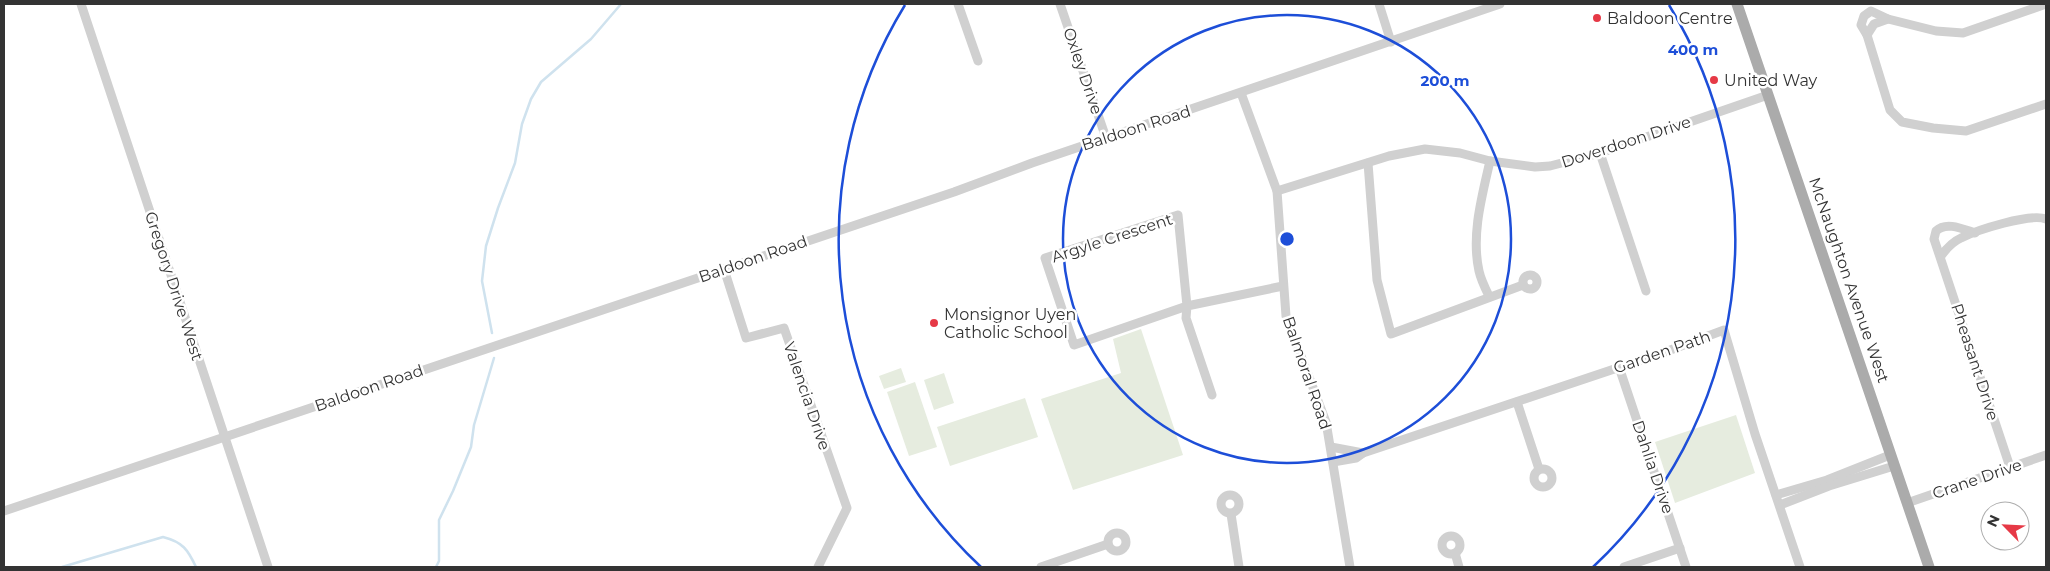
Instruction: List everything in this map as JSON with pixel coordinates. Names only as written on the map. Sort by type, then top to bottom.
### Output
[{"type":"main road","name":"McNaughton Avenue West","points":[[1737,4],[1929,567]]},
{"type":"street","name":"Gregory Drive West","points":[[81,4],[268,567]]},
{"type":"street","points":[[958,4],[978,61]]},
{"type":"street","name":"Oxley Drive","points":[[1060,4],[1106,138]]},
{"type":"street","points":[[1379,4],[1391,42]]},
{"type":"street","name":"Baldoon Road","points":[[4,511],[954,192],[1106,138],[1500,4]]},
{"type":"street","points":[[2046,4],[1963,33],[1936,31],[1888,19],[1875,12],[1867,13],[1861,25],[1867,35],[1890,110],[1902,122],[1933,128],[1966,131],[2046,104]]},
{"type":"street","points":[[1867,35],[1874,24],[1888,19]]},
{"type":"street","name":"Balmoral Road","points":[[1240,93],[1277,191],[1286,316],[1326,422],[1350,567]]},
{"type":"street","name":"Doverdoon Drive","points":[[1277,191],[1389,156],[1425,149],[1460,153],[1490,161],[1535,167],[1550,166],[1600,153],[1768,95]]},
{"type":"street","points":[[1600,153],[1646,291]]},
{"type":"street","points":[[1488,296],[1479,272],[1478,258],[1479,215],[1490,161]]},
{"type":"street","points":[[1368,163],[1377,280],[1391,334],[1472,305],[1488,296],[1523,284]]},
{"type":"street","name":"Argyle Crescent","points":[[1187,306],[1178,215],[1045,258],[1074,345],[1187,306],[1283,286]]},
{"type":"street","points":[[1941,256],[1955,242],[1975,233],[2026,217],[2046,219]]},
{"type":"street","name":"Pheasant Drive","points":[[1975,233],[1950,226],[1940,228],[1934,239],[2010,467]]},
{"type":"street","name":"Valencia Drive","points":[[724,269],[746,338],[784,328],[847,508],[818,567]]},
{"type":"street","points":[[1187,306],[1186,318],[1212,396]]},
{"type":"street","name":"Garden Path","points":[[1333,462],[1356,458],[1363,453],[1724,330],[1729,354],[1800,567]]},
{"type":"street","name":"Dahlia Drive","points":[[1619,367],[1686,567]]},
{"type":"street","points":[[1517,402],[1539,469]]},
{"type":"street","name":"Garden Path","points":[[1331,447],[1363,453]]},
{"type":"street","name":"Crane Drive","points":[[1908,503],[2046,455]]},
{"type":"street","points":[[1776,495],[1892,460]]},
{"type":"street","points":[[1780,505],[1892,460]]},
{"type":"street","points":[[1231,514],[1239,567]]},
{"type":"street","points":[[1041,567],[1108,544]]},
{"type":"street","points":[[1624,567],[1680,548]]},
{"type":"street","points":[[1455,553],[1459,567]]},
{"type":"shaded area","points":[[1141,329],[1183,455],[1073,490],[1041,399],[1121,373],[1113,339]]},
{"type":"shaded area","points":[[901,368],[906,382],[884,389],[879,376]]},
{"type":"shaded area","points":[[944,373],[954,403],[934,410],[924,380]]},
{"type":"shaded area","points":[[915,382],[937,447],[909,456],[887,392]]},
{"type":"shaded area","points":[[1025,398],[1038,437],[950,466],[937,427]]},
{"type":"shaded area","points":[[1736,415],[1755,473],[1675,503],[1655,442]]},
{"type":"waterway","points":[[492,333],[482,281],[486,246],[515,163],[522,124],[531,99],[541,82],[591,39],[621,4]]},
{"type":"waterway","points":[[436,567],[439,561],[439,520],[471,447],[474,425],[494,358]]},
{"type":"waterway","points":[[62,567],[163,537],[180,544],[196,567]]},
{"type":"place","name":"Baldoon Centre","points":[[1597,18]]},
{"type":"place","name":"United Way","points":[[1714,80]]},
{"type":"place","name":"Monsignor Uyen Catholic School","points":[[934,323]]}]
